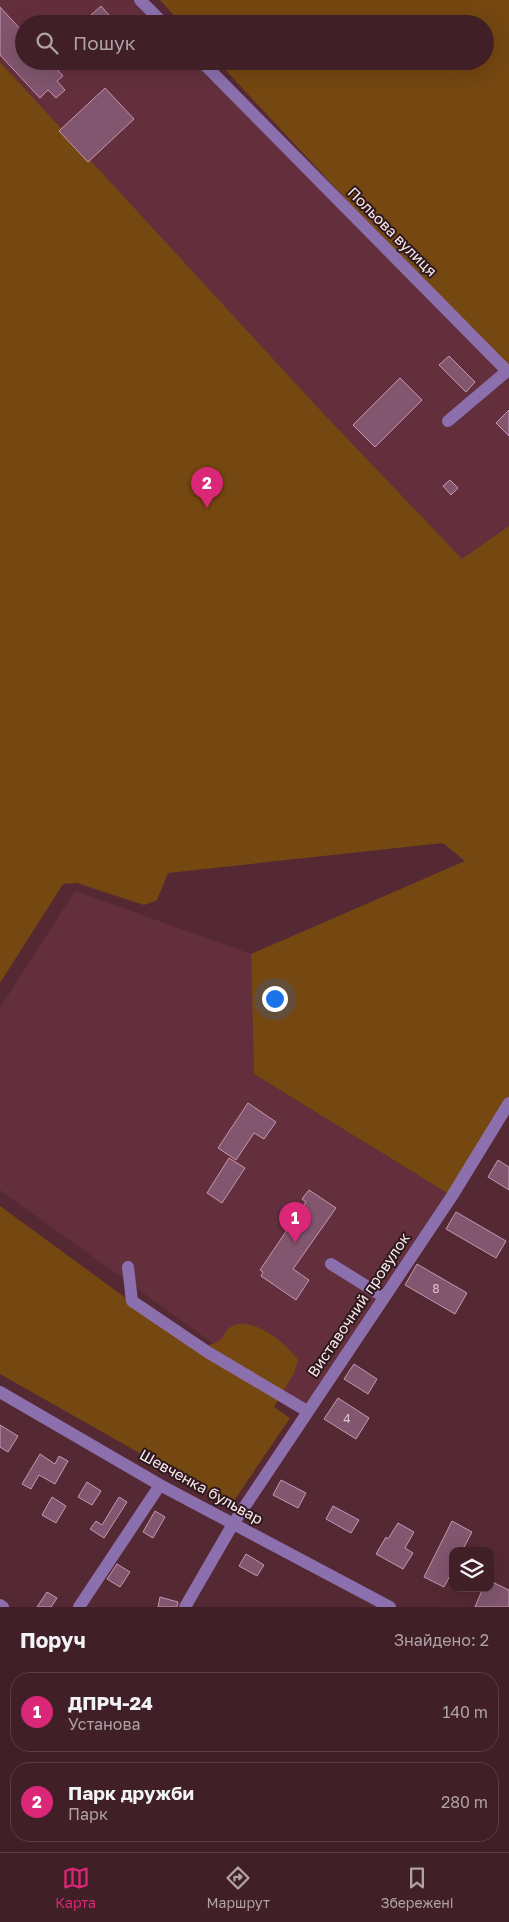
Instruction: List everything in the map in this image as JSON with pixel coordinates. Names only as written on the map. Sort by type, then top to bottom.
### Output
[{"type":"street","points":[[140,0],[155,15]]},
{"type":"street","name":"Польова вулиця","points":[[210,70],[507,371],[448,421]]},
{"type":"street","name":"Виставочний провулок","points":[[185,1607],[232,1524],[452,1196],[509,1104]]},
{"type":"street","points":[[331,1264],[384,1297]]},
{"type":"street","points":[[128,1267],[132,1301],[209,1353],[307,1411]]},
{"type":"street","name":"Шевченка бульвар","points":[[0,1392],[160,1485],[390,1607]]},
{"type":"street","points":[[79,1607],[160,1485]]},
{"type":"shaded area","points":[[0,0],[140,0],[154,15],[15,15],[15,70],[210,70],[509,374],[509,526],[442,575],[0,77]]},
{"type":"shaded area","points":[[160,0],[509,0],[509,374],[225,70],[494,70],[494,15],[174,15]]},
{"type":"shaded area","points":[[0,62],[319,409],[462,559],[509,526],[509,1105],[452,1196],[254,1074],[251,954],[465,861],[443,843],[168,873],[157,900],[144,905],[77,883],[63,884],[0,983]]},
{"type":"shaded area","points":[[75,891],[251,954],[254,1074],[452,1196],[307,1411],[0,1190],[0,1008]]},
{"type":"shaded area","points":[[0,1206],[193,1347],[216,1343],[229,1328],[237,1324],[247,1324],[267,1332],[293,1353],[298,1360],[294,1373],[274,1407],[290,1418],[231,1505],[0,1374]]},
{"type":"building","points":[[101,6],[109,15],[91,15]]},
{"type":"building","points":[[0,7],[15,23],[15,70],[58,70],[63,76],[57,81],[65,90],[56,98],[48,90],[40,98],[0,55]]},
{"type":"building","points":[[105,88],[134,119],[88,162],[59,131]]},
{"type":"building","points":[[449,356],[475,382],[466,392],[439,365]]},
{"type":"building","points":[[400,378],[422,400],[375,447],[353,425]]},
{"type":"building","points":[[509,410],[509,436],[496,423]]},
{"type":"building","points":[[450,480],[458,488],[451,495],[443,486]]},
{"type":"building","points":[[248,1103],[276,1122],[264,1139],[254,1133],[236,1160],[218,1148]]},
{"type":"building","points":[[229,1158],[245,1168],[222,1203],[207,1193]]},
{"type":"building","points":[[498,1160],[509,1167],[509,1190],[488,1177]]},
{"type":"building","points":[[309,1190],[336,1208],[293,1269],[309,1280],[296,1300],[261,1276],[263,1272],[260,1270],[306,1202],[302,1199]]},
{"type":"building","points":[[456,1212],[506,1241],[496,1258],[446,1229]]},
{"type":"building","points":[[417,1264],[467,1293],[455,1314],[405,1285]]},
{"type":"building","points":[[354,1364],[377,1379],[368,1394],[344,1379]]},
{"type":"building","points":[[338,1398],[369,1418],[356,1439],[324,1419]]},
{"type":"building","points":[[0,1425],[18,1436],[8,1452],[0,1447]]},
{"type":"building","points":[[40,1454],[55,1464],[59,1456],[68,1461],[55,1484],[39,1475],[31,1489],[22,1484]]},
{"type":"building","points":[[281,1480],[306,1493],[298,1508],[273,1495]]},
{"type":"building","points":[[87,1482],[101,1491],[92,1505],[78,1497]]},
{"type":"building","points":[[52,1497],[66,1506],[56,1523],[42,1515]]},
{"type":"building","points":[[119,1497],[127,1502],[104,1538],[90,1529],[96,1521],[102,1525]]},
{"type":"building","points":[[333,1506],[359,1520],[351,1533],[326,1519]]},
{"type":"building","points":[[155,1511],[165,1517],[153,1538],[143,1532]]},
{"type":"building","points":[[452,1521],[472,1532],[464,1547],[449,1547],[449,1578],[444,1587],[424,1577]]},
{"type":"building","points":[[398,1523],[414,1532],[405,1548],[413,1553],[403,1569],[376,1554],[386,1537],[388,1539]]},
{"type":"building","points":[[246,1554],[264,1565],[257,1576],[239,1566]]},
{"type":"building","points":[[117,1564],[130,1572],[120,1587],[107,1579]]},
{"type":"building","points":[[494,1583],[509,1590],[509,1607],[475,1607],[481,1592],[494,1592]]},
{"type":"building","points":[[47,1592],[57,1598],[51,1607],[37,1607]]},
{"type":"building","points":[[160,1597],[178,1602],[177,1607],[158,1607]]},
{"type":"place","name":"Парк дружби","points":[[207,508]]},
{"type":"place","name":"ДПРЧ-24","points":[[295,1243]]}]
